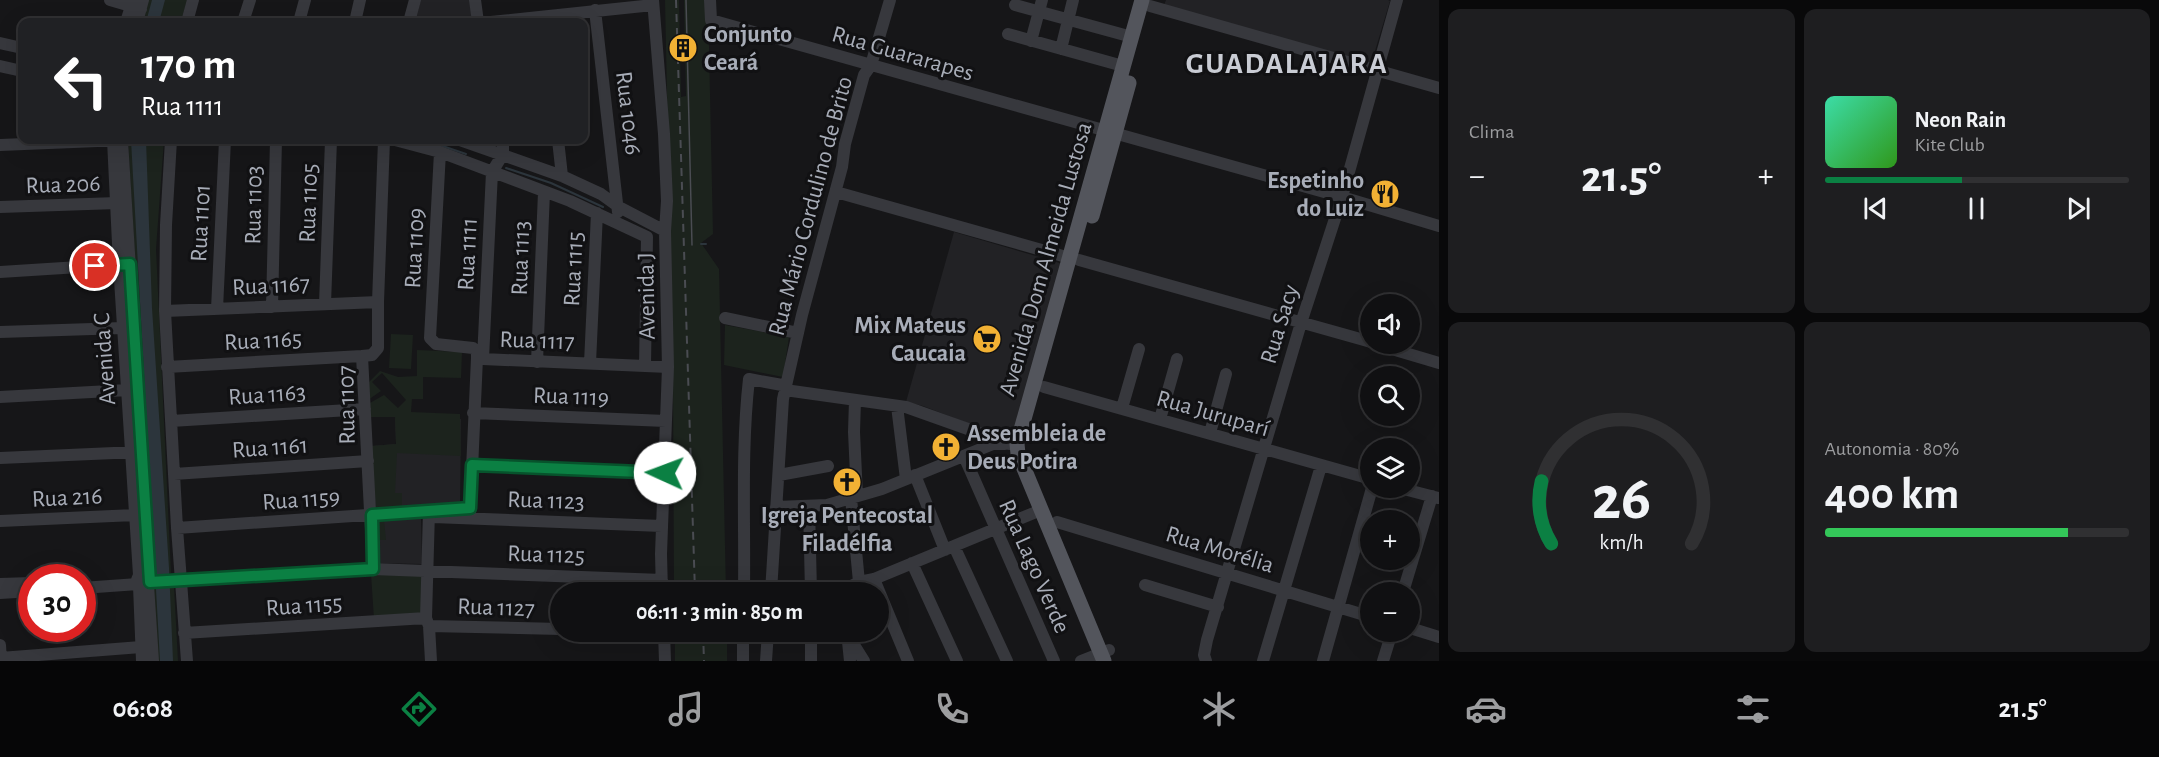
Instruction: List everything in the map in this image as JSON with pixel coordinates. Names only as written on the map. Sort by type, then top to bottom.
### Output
[{"type":"main road","name":"Avenida Dom Almeida Lustosa","points":[[1110,132],[1123,66],[1143,2]]},
{"type":"main road","name":"Avenida Dom Almeida Lustosa","points":[[1060,544],[1057,522],[1029,455],[1028,446],[1143,2]]},
{"type":"main road","name":"Avenida Dom Almeida Lustosa","points":[[1075,259],[1013,444],[1041,510],[1060,544],[1107,656]]},
{"type":"street","points":[[110,0],[137,4],[128,18]]},
{"type":"street","points":[[189,18],[193,0]]},
{"type":"street","points":[[244,18],[249,0]]},
{"type":"street","points":[[300,18],[305,0]]},
{"type":"street","points":[[356,18],[360,0]]},
{"type":"street","points":[[410,18],[415,0]]},
{"type":"street","points":[[475,0],[477,18]]},
{"type":"street","name":"Rua Guararapes","points":[[710,0],[711,20],[1439,226]]},
{"type":"street","name":"Rua Mário Cordulino de Brito","points":[[772,582],[785,390],[836,192],[845,144],[864,75],[871,65],[890,0]]},
{"type":"street","points":[[1061,49],[1073,0]]},
{"type":"street","name":"Rua Sacy","points":[[1206,661],[1204,654],[1207,640],[1301,323],[1342,197],[1397,0]]},
{"type":"street","points":[[550,18],[653,2]]},
{"type":"street","name":"Avenida J","points":[[653,2],[667,201],[665,231],[668,367],[662,582]]},
{"type":"street","points":[[1143,2],[1439,88]]},
{"type":"street","points":[[1016,4],[1041,6],[1068,20],[1132,37]]},
{"type":"street","points":[[1031,41],[1041,6]]},
{"type":"street","name":"Rua 1046","points":[[595,10],[619,207],[617,222]]},
{"type":"street","points":[[1008,34],[1123,66]]},
{"type":"street","points":[[0,43],[18,47]]},
{"type":"street","points":[[0,66],[18,70]]},
{"type":"street","points":[[0,145],[23,144]]},
{"type":"street","name":"Avenida C","points":[[114,144],[121,204]]},
{"type":"street","name":"Avenida C","points":[[122,144],[121,204],[124,264],[145,581],[153,661]]},
{"type":"street","points":[[171,144],[166,225],[165,311],[177,528],[176,580],[187,661]]},
{"type":"street","name":"Rua 1101","points":[[217,309],[225,144]]},
{"type":"street","name":"Rua 1103","points":[[272,307],[276,144]]},
{"type":"street","name":"Rua 1105","points":[[325,304],[331,144]]},
{"type":"street","name":"Rua 1107","points":[[373,569],[362,356],[372,354],[378,348],[384,144]]},
{"type":"street","points":[[410,144],[440,152],[597,213],[644,234],[649,242],[645,366]]},
{"type":"street","points":[[472,144],[562,176],[601,194],[619,207],[665,231]]},
{"type":"street","points":[[503,144],[503,154]]},
{"type":"street","points":[[558,144],[562,176]]},
{"type":"street","name":"Rua 1109","points":[[436,344],[430,338],[440,152]]},
{"type":"street","name":"Rua 1111","points":[[470,513],[474,413],[480,358],[492,172],[503,154]]},
{"type":"street","name":"Rua 1113","points":[[537,362],[544,192]]},
{"type":"street","points":[[836,192],[1360,339]]},
{"type":"street","name":"Rua 206","points":[[0,207],[121,204]]},
{"type":"street","name":"Rua 1115","points":[[590,363],[597,213]]},
{"type":"street","points":[[0,272],[124,264]]},
{"type":"street","name":"Avenida C","points":[[124,264],[123,328],[128,390],[137,451],[135,515],[145,581],[142,661]]},
{"type":"street","name":"Rua 1167","points":[[165,311],[378,302]]},
{"type":"street","points":[[725,318],[798,333]]},
{"type":"street","points":[[0,332],[123,328]]},
{"type":"street","name":"Rua 1117","points":[[436,344],[473,348],[480,358],[668,367]]},
{"type":"street","points":[[1122,408],[1139,349]]},
{"type":"street","points":[[1409,354],[1439,363]]},
{"type":"street","name":"Rua 1165","points":[[167,367],[362,356]]},
{"type":"street","points":[[1160,419],[1176,359]]},
{"type":"street","points":[[1210,433],[1226,374]]},
{"type":"street","points":[[744,582],[743,445],[749,379],[782,386],[785,390],[897,406],[1013,444]]},
{"type":"street","name":"Rua Juruparí","points":[[1044,387],[1360,476]]},
{"type":"street","points":[[0,398],[128,390]]},
{"type":"street","points":[[855,400],[854,497],[859,582],[874,579],[1041,510]]},
{"type":"street","points":[[897,406],[910,477],[950,548],[1007,661]]},
{"type":"street","name":"Rua 1163","points":[[171,421],[365,408]]},
{"type":"street","name":"Rua 1119","points":[[474,413],[666,421]]},
{"type":"street","points":[[776,507],[827,505],[910,477],[993,444],[1013,444]]},
{"type":"street","points":[[0,458],[137,451]]},
{"type":"street","name":"Rua Lago Verde","points":[[964,456],[1054,661]]},
{"type":"street","name":"Rua 1161","points":[[174,474],[368,461]]},
{"type":"street","points":[[472,465],[665,473]]},
{"type":"street","points":[[1263,661],[1321,465]]},
{"type":"street","points":[[779,475],[828,466]]},
{"type":"street","points":[[1406,582],[1435,497],[1420,493]]},
{"type":"street","points":[[1323,661],[1369,498]]},
{"type":"street","points":[[809,506],[811,582]]},
{"type":"street","name":"Rua 1123","points":[[429,514],[470,513],[662,526]]},
{"type":"street","points":[[429,514],[428,622],[431,661]]},
{"type":"street","name":"Rua 1159","points":[[177,528],[372,515],[429,514]]},
{"type":"street","name":"Rua 216","points":[[0,521],[135,515]]},
{"type":"street","name":"Rua Morélia","points":[[1057,522],[1360,614]]},
{"type":"street","points":[[912,563],[957,661]]},
{"type":"street","name":"Rua 1125","points":[[145,581],[373,569],[428,570],[604,582]]},
{"type":"street","points":[[874,579],[908,661]]},
{"type":"street","points":[[96,580],[145,581]]},
{"type":"street","points":[[96,586],[145,581]]},
{"type":"street","points":[[0,584],[18,583]]},
{"type":"street","points":[[1145,585],[1218,607]]},
{"type":"street","points":[[0,593],[18,592]]},
{"type":"street","name":"Rua 1127","points":[[428,622],[550,628]]},
{"type":"street","name":"Rua 1155","points":[[184,633],[428,622]]},
{"type":"street","points":[[1420,631],[1439,637]]},
{"type":"street","points":[[664,642],[665,661]]},
{"type":"street","points":[[743,642],[743,661]]},
{"type":"street","points":[[766,661],[767,642]]},
{"type":"street","points":[[811,642],[811,661]]},
{"type":"street","points":[[849,642],[850,661]]},
{"type":"street","points":[[853,642],[864,661]]},
{"type":"street","points":[[1383,661],[1389,642]]},
{"type":"street","points":[[0,645],[1,659],[141,647]]},
{"type":"street","points":[[1081,661],[1107,656]]},
{"type":"shaded area","points":[[145,0],[187,0],[182,18],[140,18]]},
{"type":"shaded area","points":[[152,0],[165,0],[160,18],[147,18]]},
{"type":"shaded area","points":[[421,0],[470,0],[472,18],[416,18]]},
{"type":"shaded area","points":[[665,0],[679,0],[681,97],[686,96],[684,0],[708,0],[713,234],[701,243],[719,269],[726,582],[674,582],[673,379]]},
{"type":"shaded area","points":[[1166,0],[1390,1],[1370,63],[1164,5]]},
{"type":"shaded area","points":[[128,144],[164,144],[156,249],[171,573],[153,574]]},
{"type":"shaded area","points":[[131,144],[146,144],[152,308],[173,661],[160,661]]},
{"type":"shaded area","points":[[954,232],[1063,264],[1011,440],[923,406],[906,402]]},
{"type":"shaded area","points":[[725,325],[789,337],[783,377],[724,365]]},
{"type":"shaded area","points":[[391,334],[413,335],[411,369],[389,368]]},
{"type":"shaded area","points":[[417,350],[462,352],[461,378],[423,377],[423,399],[412,399],[411,412],[460,414],[461,456],[397,453],[395,493],[402,493],[402,508],[376,509],[371,446],[396,444],[395,417],[369,417],[368,404],[384,395],[398,408],[406,400],[382,373],[372,382],[381,391],[368,400],[367,384],[380,371],[398,377],[417,376]]},
{"type":"shaded area","points":[[395,417],[461,419],[460,505],[376,509],[371,446],[396,444]]},
{"type":"shaded area","points":[[421,518],[422,564],[377,563],[374,521]]},
{"type":"shaded area","points":[[384,520],[386,540],[376,540],[374,521]]},
{"type":"shaded area","points":[[371,574],[422,576],[422,617],[374,619]]},
{"type":"shaded area","points":[[174,586],[178,661],[155,661],[151,587]]},
{"type":"shaded area","points":[[675,642],[727,642],[727,661],[675,661]]},
{"type":"waterway","points":[[437,144],[466,154]]},
{"type":"waterway","points":[[506,168],[551,183],[603,207]]},
{"type":"waterway","points":[[701,244],[706,244]]},
{"type":"tram line","points":[[686,0],[692,245]]},
{"type":"railway","points":[[676,0],[695,582]]},
{"type":"railway","points":[[703,642],[704,661]]},
{"type":"place","name":"Conjunto Ceará","points":[[683,48]]},
{"type":"place","name":"Espetinho do Luiz","points":[[1385,194]]},
{"type":"place","name":"Mix Mateus Caucaia","points":[[987,339]]},
{"type":"place","name":"Assembleia de Deus Potira","points":[[946,447]]},
{"type":"place","name":"Igreja Pentecostal Filadélfia","points":[[847,482]]},
{"type":"district","name":"GUADALAJARA","points":[[1287,63]]},
{"type":"route","points":[[95,266],[130,264],[150,582],[373,569],[372,515],[470,508],[472,465],[665,473]]}]
